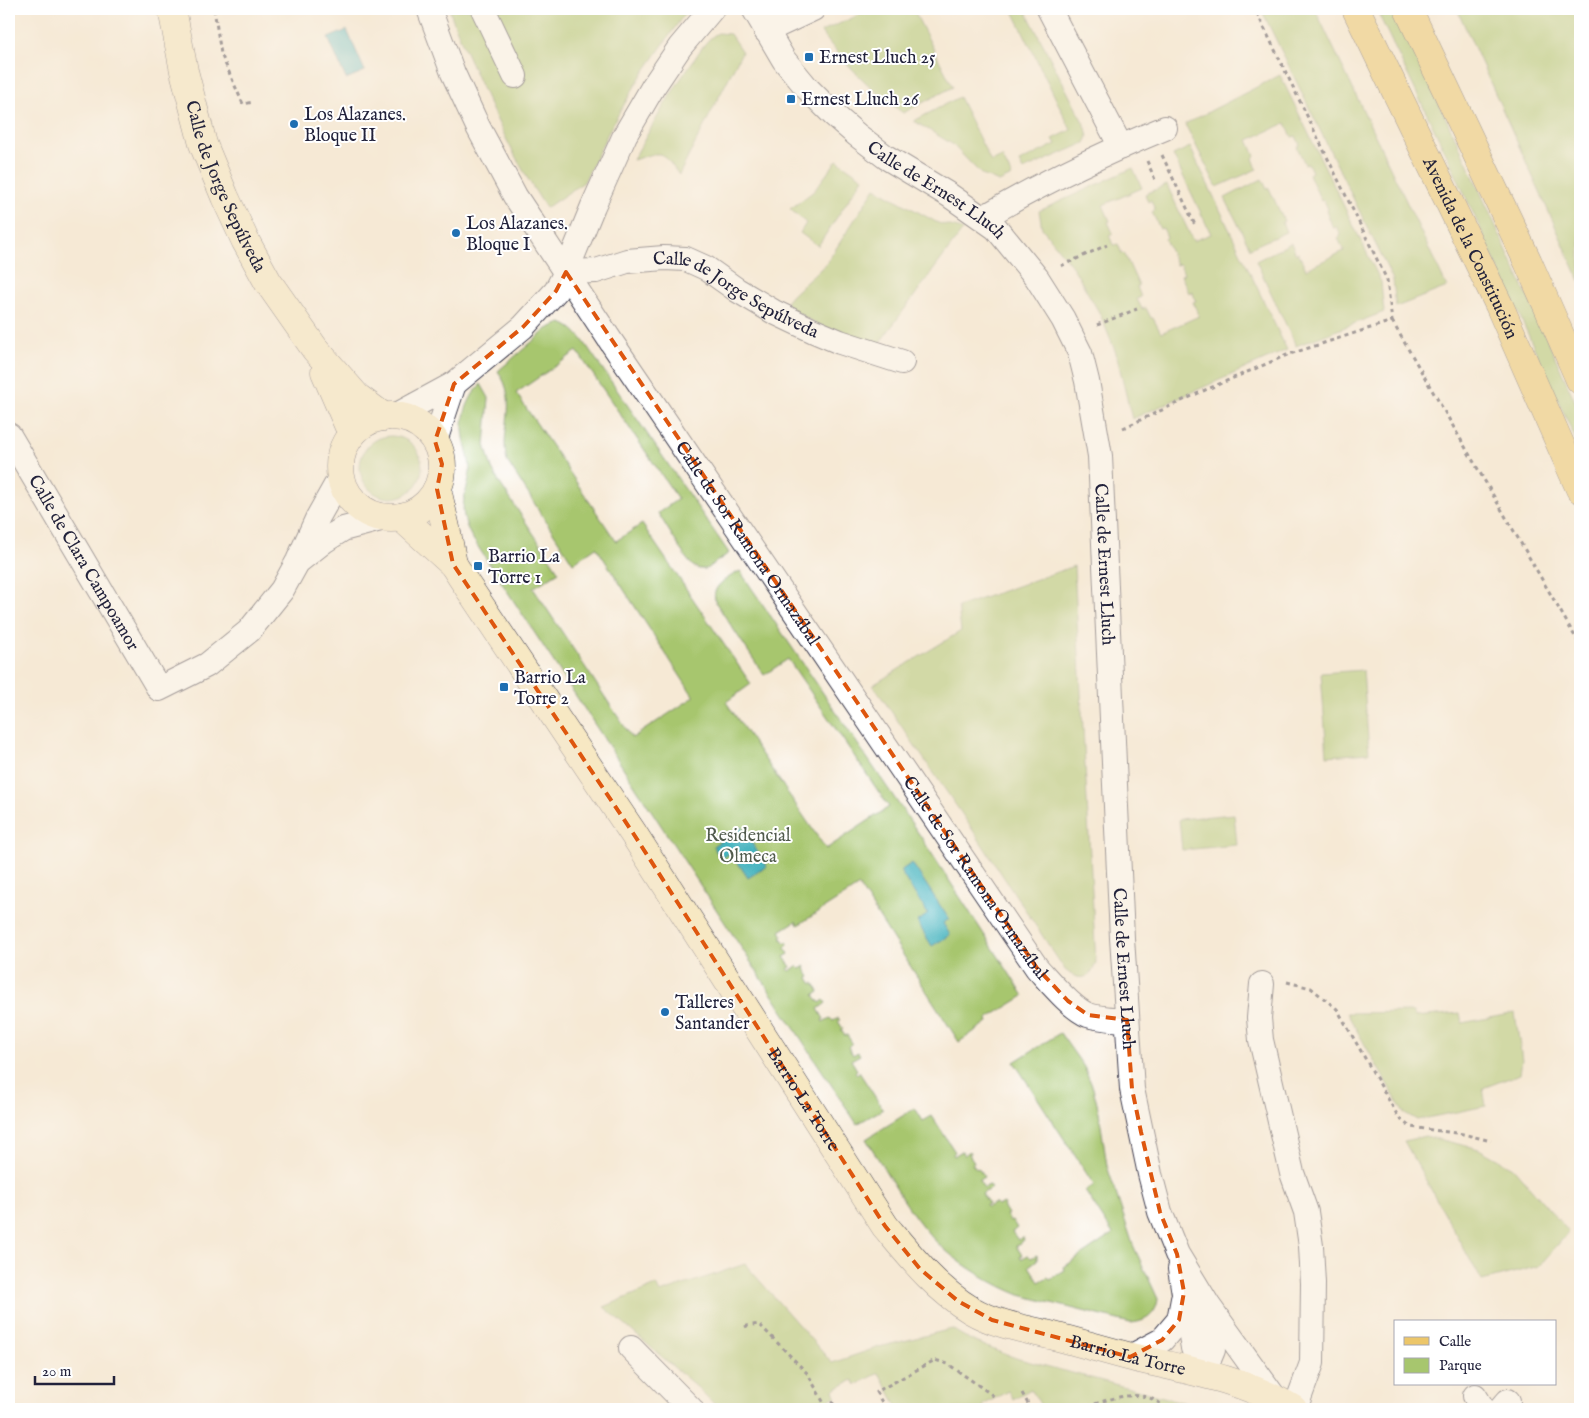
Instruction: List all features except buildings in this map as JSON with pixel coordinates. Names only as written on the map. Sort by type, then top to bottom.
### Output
[{"type":"main road","name":"Calle de Jorge Sepúlveda","points":[[172,9],[184,71],[203,144],[224,197],[245,240],[268,282],[315,349],[357,397],[390,416]]},
{"type":"main road","name":"Avenida de la Constitución","points":[[1356,9],[1499,305],[1580,489]]},
{"type":"main road","points":[[1408,9],[1528,262],[1580,380]]},
{"type":"main road","name":"Calle de Jorge Sepúlveda","points":[[315,349],[352,434]]},
{"type":"main road","points":[[341,476],[341,461],[344,447],[352,434],[373,420],[390,416],[406,418],[418,424],[435,440]]},
{"type":"main road","name":"Barrio La Torre","points":[[341,476],[346,491],[356,504],[370,513],[393,517],[419,510],[433,497],[441,477],[442,464],[435,440]]},
{"type":"main road","name":"Barrio La Torre","points":[[437,489],[453,564]]},
{"type":"main road","name":"Barrio La Torre","points":[[393,517],[453,564],[633,833],[885,1226],[920,1269],[958,1301],[971,1310],[992,1320],[1241,1385],[1288,1406]]},
{"type":"street","name":"Calle de Sor Ramona Ormazábal","points":[[430,9],[453,74],[515,196],[612,343],[1036,968],[1068,1001],[1088,1015],[1127,1020]]},
{"type":"street","points":[[483,9],[515,76]]},
{"type":"street","points":[[390,416],[454,384],[523,326],[556,292],[566,272],[592,206],[625,135],[653,87],[680,47],[712,9]]},
{"type":"street","name":"Calle de Ernest Lluch","points":[[754,9],[784,60],[808,89],[839,120],[886,157],[949,195],[996,228],[1040,282],[1063,319],[1080,353],[1087,381],[1100,456],[1106,623],[1132,1090],[1160,1212],[1177,1254],[1208,1305],[1288,1406]]},
{"type":"street","points":[[766,31],[813,9]]},
{"type":"street","points":[[1049,9],[1121,147]]},
{"type":"street","points":[[983,218],[1026,192],[1165,128]]},
{"type":"street","name":"Calle de Jorge Sepúlveda","points":[[566,272],[596,271],[627,261],[664,258],[686,259],[706,268],[737,290],[774,312],[840,342],[902,362]]},
{"type":"street","points":[[435,440],[454,384]]},
{"type":"street","name":"Calle de Clara Campoamor","points":[[9,435],[159,690],[207,665],[249,631],[282,590],[298,561]]},
{"type":"street","points":[[298,561],[318,517],[341,476]]},
{"type":"street","points":[[298,561],[343,529],[393,517]]},
{"type":"street","points":[[1262,984],[1259,1018],[1261,1040],[1292,1172],[1306,1212],[1311,1246],[1313,1283],[1312,1363],[1288,1406]]},
{"type":"street","name":"Calle de Ernest Lluch","points":[[1177,1254],[1193,1348],[1203,1374]]},
{"type":"street","name":"Calle de Ernest Lluch","points":[[1130,1356],[1162,1340],[1179,1320],[1184,1292]]},
{"type":"street","name":"Calle de Ernest Lluch","points":[[1203,1374],[1213,1350],[1208,1305]]},
{"type":"street","points":[[631,1348],[691,1409]]},
{"type":"path","points":[[214,9],[221,54],[236,90],[243,104],[254,102]]},
{"type":"path","points":[[1254,9],[1388,280],[1392,321],[1580,645]]},
{"type":"path","points":[[1163,157],[1195,225]]},
{"type":"path","points":[[1147,161],[1156,182]]},
{"type":"path","points":[[1062,266],[1107,245]]},
{"type":"path","points":[[1097,325],[1136,309]]},
{"type":"path","points":[[1123,428],[1287,355],[1392,321]]},
{"type":"path","points":[[1262,984],[1286,982],[1311,988],[1337,1008],[1399,1118],[1410,1127],[1463,1134],[1491,1141]]},
{"type":"path","points":[[745,1327],[759,1324],[808,1374],[826,1407],[834,1402]]},
{"type":"path","points":[[886,1409],[876,1392],[935,1360],[948,1364],[995,1397]]},
{"type":"path","points":[[1022,1393],[1031,1409]]},
{"type":"path","points":[[1080,1409],[1114,1398],[1136,1395],[1150,1398],[1166,1409]]},
{"type":"highlighted area","points":[[566,272],[1037,968],[1068,1001],[1088,1015],[1127,1020],[1132,1089],[1141,1132],[1160,1212],[1177,1254],[1184,1292],[1179,1320],[1162,1340],[1130,1357],[992,1320],[958,1301],[920,1269],[885,1226],[633,833],[453,564],[437,489],[442,464],[435,441],[454,384],[523,327],[556,291]]},
{"type":"green space","points":[[449,9],[688,9],[639,79],[611,127],[584,182],[546,208],[501,129]]},
{"type":"green space","points":[[872,9],[913,9],[953,87],[903,113],[859,76],[821,32]]},
{"type":"green space","points":[[1012,9],[1025,9],[1086,128],[1088,137],[1085,143],[1023,170],[1019,162],[1056,144],[1053,139],[1071,130]]},
{"type":"green space","points":[[1261,9],[1315,9],[1447,287],[1396,307],[1393,280]]},
{"type":"green space","points":[[1376,9],[1393,9],[1464,156],[1580,412],[1580,449],[1450,162]]},
{"type":"green space","points":[[1457,9],[1580,9],[1580,281]]},
{"type":"green space","points":[[718,33],[730,34],[742,52],[679,175],[668,160],[660,154],[633,160],[685,73],[704,45]]},
{"type":"green space","points":[[1280,75],[1381,282],[1384,312],[1296,346],[1256,261],[1291,243],[1306,269],[1344,251],[1338,238],[1341,236],[1337,227],[1333,228],[1324,200],[1321,201],[1309,174],[1312,172],[1308,163],[1305,164],[1297,147],[1300,145],[1296,136],[1292,137],[1286,123],[1248,140],[1255,156],[1253,158],[1257,169],[1217,187],[1185,124]]},
{"type":"green space","points":[[959,97],[991,162],[1002,157],[1012,176],[999,182],[982,175],[952,144],[914,121]]},
{"type":"green space","points":[[1190,147],[1287,350],[1132,419],[1116,353],[1100,314],[1074,269],[1042,228],[1039,211],[1133,168],[1142,188],[1103,205],[1113,233],[1109,235],[1113,245],[1118,244],[1122,254],[1124,253],[1139,286],[1137,287],[1141,297],[1137,299],[1142,309],[1146,308],[1161,333],[1199,316],[1193,302],[1196,301],[1192,291],[1189,293],[1181,275],[1184,274],[1180,264],[1176,265],[1165,239],[1167,237],[1163,228],[1160,229],[1152,212],[1155,210],[1151,200],[1148,202],[1145,194],[1167,185],[1193,241],[1211,234],[1173,155]]},
{"type":"green space","points":[[837,160],[863,178],[818,246],[800,233],[806,223],[790,209],[814,191]]},
{"type":"green space","points":[[1262,179],[1267,189],[1269,188],[1284,221],[1282,222],[1286,232],[1250,248],[1225,198]]},
{"type":"green space","points":[[875,188],[938,223],[963,230],[878,345],[818,325],[786,306],[787,301],[792,295],[826,264]]},
{"type":"green space","name":"Residencial Olmeca","points":[[561,323],[572,329],[582,339],[729,553],[706,569],[699,569],[693,566],[686,558],[658,513],[678,499],[577,351],[516,393],[616,541],[642,524],[751,684],[726,702],[826,849],[889,807],[788,659],[764,675],[716,603],[715,592],[717,587],[740,571],[921,837],[1024,996],[987,1019],[988,1022],[959,1042],[859,886],[798,925],[796,921],[780,931],[783,936],[781,938],[788,944],[785,948],[789,954],[784,957],[791,967],[788,969],[790,971],[797,966],[800,969],[805,966],[810,977],[808,978],[812,984],[814,983],[819,992],[814,995],[820,1003],[824,1000],[826,1003],[818,1009],[824,1019],[822,1020],[823,1022],[830,1018],[833,1021],[838,1018],[840,1020],[838,1021],[843,1029],[841,1030],[852,1043],[848,1047],[853,1055],[858,1052],[860,1055],[851,1060],[857,1070],[855,1072],[857,1074],[859,1072],[883,1109],[857,1124],[471,536],[467,526],[463,506],[470,472],[463,424],[473,393],[481,384],[489,398],[485,445],[492,469],[559,572],[533,588],[632,738],[694,697],[596,547],[573,563],[507,461],[505,438],[508,394],[498,371],[547,329]]},
{"type":"green space","points":[[391,436],[408,441],[413,445],[417,450],[422,467],[417,484],[413,489],[408,493],[391,498],[374,493],[369,489],[365,484],[360,467],[365,450],[369,445],[374,441]]},
{"type":"green space","points":[[1074,566],[1096,963],[1090,973],[1083,977],[1075,976],[1065,970],[964,817],[873,685],[961,631],[958,607]]},
{"type":"green space","points":[[1363,670],[1369,753],[1327,756],[1321,673]]},
{"type":"green space","points":[[1234,814],[1237,845],[1182,850],[1179,819]]},
{"type":"green space","points":[[1413,1012],[1415,1017],[1460,1013],[1462,1023],[1515,1013],[1522,1060],[1520,1074],[1483,1088],[1486,1106],[1417,1120],[1403,1112],[1347,1013]]},
{"type":"green space","points":[[1060,1033],[1084,1067],[1093,1088],[1099,1112],[1107,1166],[1133,1245],[1158,1299],[1155,1309],[1149,1317],[1141,1321],[1130,1323],[1020,1295],[970,1269],[932,1238],[911,1211],[866,1139],[915,1108],[923,1121],[932,1116],[955,1152],[954,1156],[962,1151],[964,1155],[970,1151],[971,1153],[969,1154],[974,1162],[972,1164],[976,1169],[978,1168],[984,1177],[979,1180],[984,1188],[989,1185],[991,1188],[982,1194],[989,1204],[986,1205],[987,1207],[995,1203],[997,1206],[1003,1203],[1008,1214],[1006,1215],[1017,1228],[1012,1232],[1018,1240],[1023,1237],[1024,1240],[1016,1246],[1022,1255],[1021,1259],[1028,1255],[1031,1258],[1037,1255],[1037,1260],[1029,1266],[1039,1282],[1048,1277],[1050,1279],[1065,1270],[1064,1267],[1113,1234],[1085,1191],[1094,1185],[1014,1062]]},
{"type":"green space","points":[[1425,1136],[1479,1149],[1513,1168],[1569,1232],[1539,1266],[1482,1281],[1404,1141]]},
{"type":"green space","points":[[745,1264],[832,1363],[879,1347],[952,1329],[976,1343],[1019,1359],[1209,1409],[1151,1409],[1132,1406],[1121,1409],[1043,1409],[1031,1389],[1013,1399],[1008,1391],[983,1405],[985,1409],[899,1409],[879,1373],[856,1385],[853,1380],[834,1390],[836,1396],[812,1409],[719,1409],[698,1388],[604,1307],[656,1285],[660,1293]]},
{"type":"water","points":[[347,30],[365,71],[346,79],[328,38]]},
{"type":"water","points":[[741,827],[767,866],[748,878],[731,852],[721,859],[713,846]]},
{"type":"water","points":[[912,863],[949,919],[943,923],[950,935],[932,946],[917,922],[928,914],[900,871]]},
{"type":"place","name":"Ernest Lluch 25","points":[[809,57]]},
{"type":"place","name":"Ernest Lluch 26","points":[[791,99]]},
{"type":"place","name":"Los Alazanes. Bloque II","points":[[294,124]]},
{"type":"place","name":"Los Alazanes. Bloque I","points":[[456,233]]},
{"type":"place","name":"Barrio La Torre 1","points":[[478,566]]},
{"type":"place","name":"Barrio La Torre 2","points":[[504,687]]},
{"type":"place","name":"Talleres Santander","points":[[665,1012]]}]
